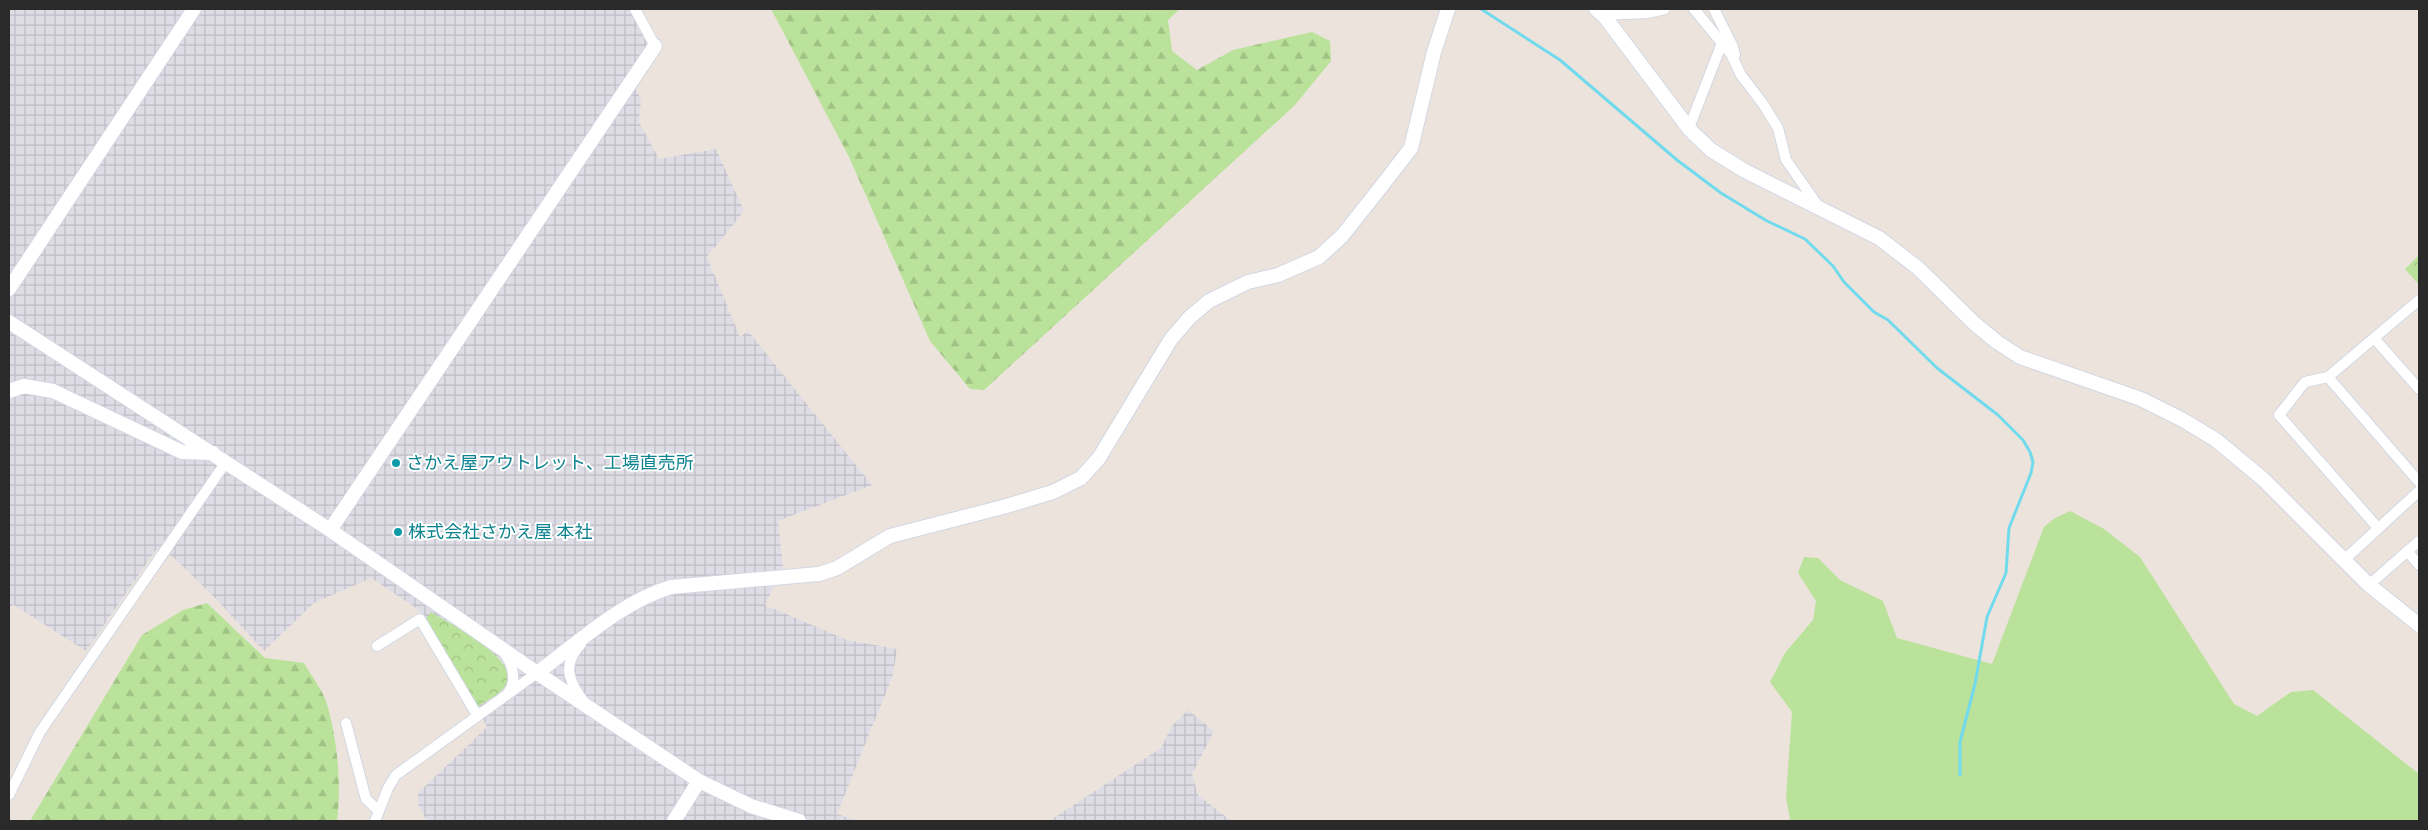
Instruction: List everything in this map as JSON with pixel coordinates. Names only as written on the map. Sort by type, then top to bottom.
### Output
[{"type":"street","points":[[9,289],[194,9]]},
{"type":"street","points":[[330,530],[655,46],[635,9]]},
{"type":"street","points":[[375,821],[388,788],[396,775],[635,601],[654,592],[671,587],[818,574],[837,568],[890,536],[1003,508],[1053,492],[1081,478],[1099,458],[1172,339],[1190,317],[1209,301],[1248,282],[1278,275],[1319,257],[1342,236],[1378,191],[1411,148],[1434,52],[1448,9]]},
{"type":"street","points":[[1599,12],[1647,13],[1665,9]]},
{"type":"street","points":[[1694,9],[1731,54],[1778,128],[1786,160],[1819,207]]},
{"type":"street","points":[[1714,9],[1733,47],[1737,66]]},
{"type":"street","points":[[1599,12],[1689,128],[1711,150],[1724,159],[1870,233],[1900,254],[1932,281],[1975,324],[1997,342],[2020,357],[2141,399],[2183,420],[2216,440],[2250,468],[2369,585],[2419,625]]},
{"type":"street","points":[[1689,128],[1722,43]]},
{"type":"street","points":[[2378,528],[2279,415],[2304,382],[2328,378],[2419,300]]},
{"type":"street","points":[[9,322],[330,530],[537,673],[699,781],[751,806],[799,821]]},
{"type":"street","points":[[2374,338],[2419,390]]},
{"type":"street","points":[[2328,378],[2419,482]]},
{"type":"street","points":[[9,391],[24,386],[53,390],[182,452],[213,453]]},
{"type":"street","points":[[9,795],[40,732],[226,462]]},
{"type":"street","points":[[2344,560],[2419,491]]},
{"type":"street","points":[[2369,585],[2419,540]]},
{"type":"street","points":[[2407,551],[2419,565]]},
{"type":"street","points":[[377,646],[420,619],[477,715]]},
{"type":"street","points":[[588,636],[574,651],[568,665],[575,688],[588,707]]},
{"type":"street","points":[[500,647],[513,673],[511,688],[505,695]]},
{"type":"street","points":[[346,723],[366,799],[379,811]]},
{"type":"street","points":[[674,821],[699,781]]},
{"type":"shaded area","points":[[9,9],[632,9],[651,44],[629,76],[641,99],[639,122],[659,159],[716,149],[744,211],[707,257],[740,337],[748,331],[872,485],[778,521],[783,567],[765,605],[847,640],[897,649],[893,675],[837,814],[858,821],[427,821],[418,804],[418,793],[487,727],[419,610],[371,578],[314,603],[264,651],[216,599],[173,557],[158,547],[86,651],[14,605],[9,607]]},
{"type":"shaded area","points":[[1188,710],[1214,731],[1192,774],[1198,795],[1231,821],[1049,821],[1161,748],[1172,726]]},
{"type":"green space","points":[[771,9],[1180,9],[1168,20],[1172,51],[1197,70],[1233,50],[1312,32],[1330,41],[1331,61],[1295,105],[984,390],[970,389],[930,341],[849,157]]},
{"type":"green space","points":[[2419,255],[2419,285],[2405,269]]},
{"type":"green space","points":[[2070,511],[2104,529],[2140,557],[2234,704],[2257,716],[2291,692],[2313,690],[2419,774],[2419,821],[1787,821],[1790,819],[1786,798],[1792,712],[1770,682],[1785,653],[1813,620],[1816,601],[1798,573],[1804,557],[1818,558],[1840,580],[1883,601],[1897,638],[1992,664],[2044,527],[2055,518]]},
{"type":"green space","points":[[207,603],[265,658],[304,663],[319,686],[326,701],[336,745],[339,776],[337,821],[30,821],[142,635],[183,610]]},
{"type":"green space","points":[[431,612],[466,633],[492,652],[502,662],[507,672],[507,682],[502,690],[477,707],[425,620]]},
{"type":"waterway","points":[[1481,9],[1560,60],[1677,160],[1721,193],[1767,221],[1805,239],[1833,266],[1844,282],[1874,312],[1888,320],[1937,368],[1998,415],[2023,440],[2033,462],[2031,473],[2009,528],[2006,573],[1987,617],[1975,684],[1960,742],[1960,775]]},
{"type":"place","name":"さかえ屋アウトレット、工場直売所","points":[[396,463]]},
{"type":"place","name":"株式会社さかえ屋 本社","points":[[398,532]]}]
